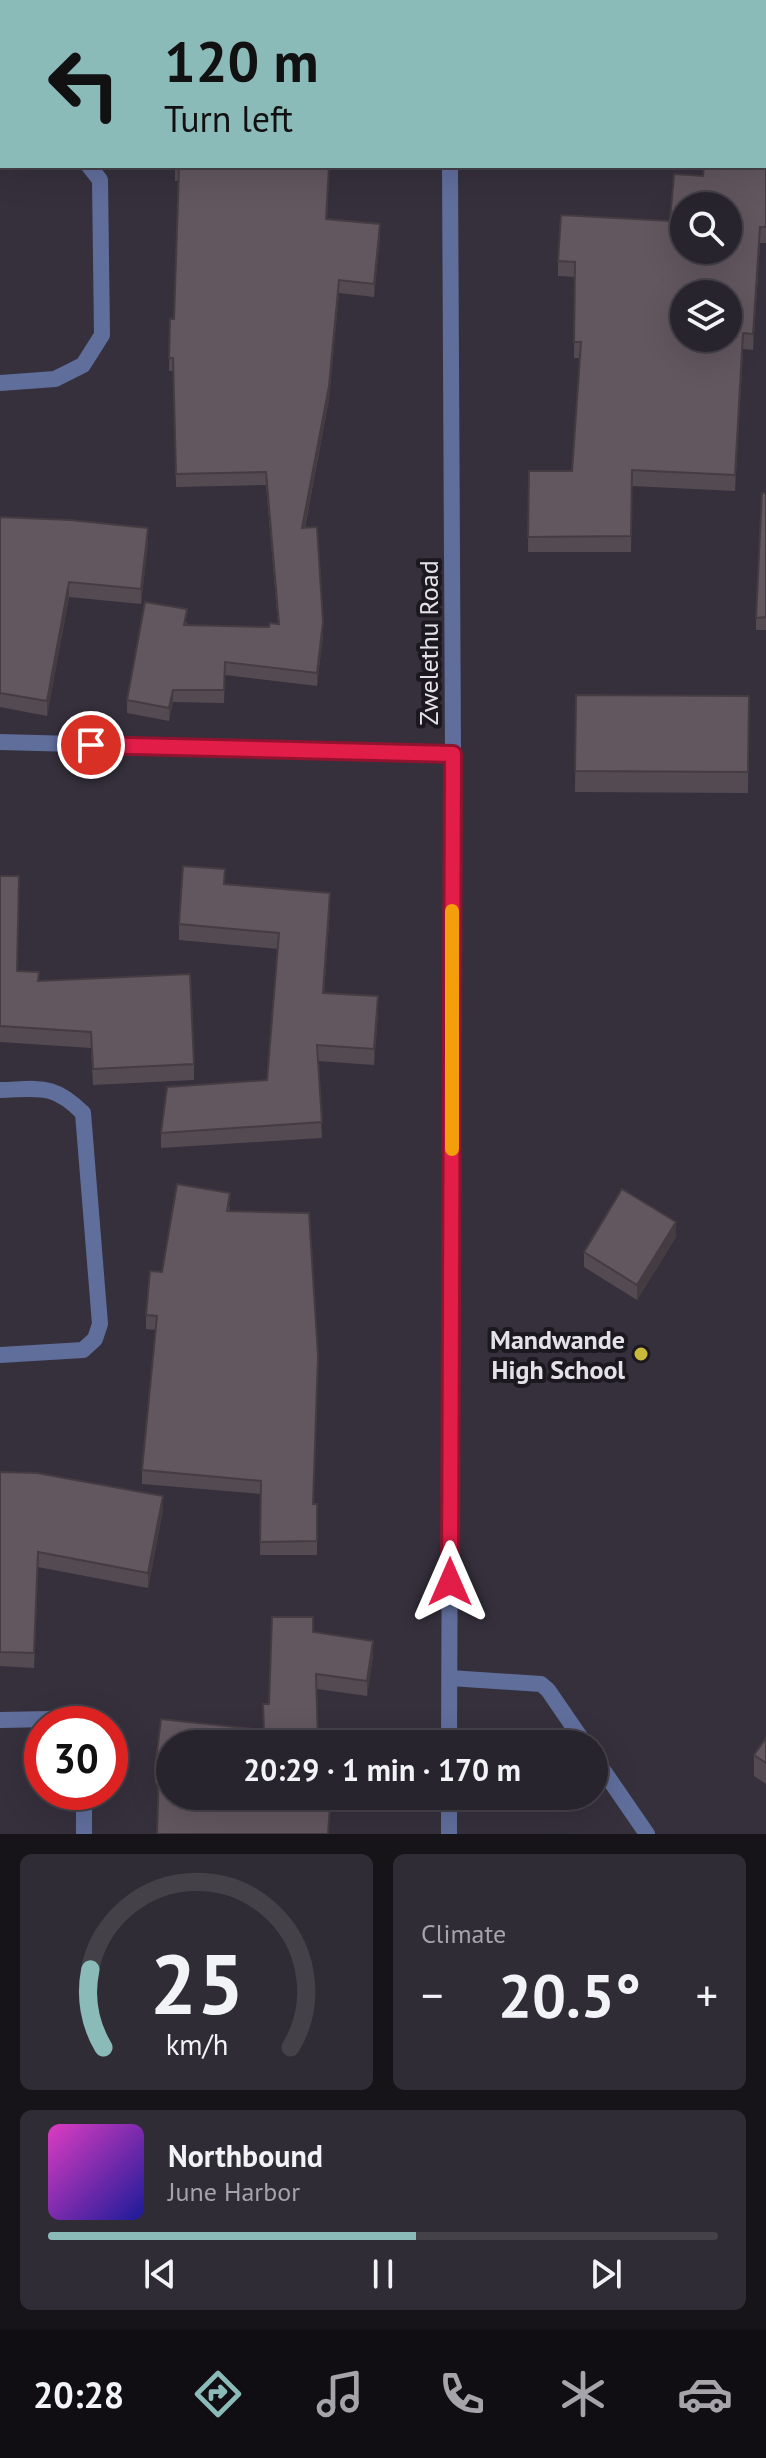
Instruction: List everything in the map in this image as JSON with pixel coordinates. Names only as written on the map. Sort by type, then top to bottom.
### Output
[{"type":"street","points":[[0,383],[55,379],[83,365],[102,335],[100,180],[91,168]]},
{"type":"street","name":"Zwelethu Road","points":[[449,1730],[453,754],[450,168]]},
{"type":"street","points":[[0,742],[453,754]]},
{"type":"street","points":[[0,1090],[50,1089],[68,1099],[83,1113],[100,1324],[95,1339],[83,1350],[0,1355]]},
{"type":"street","points":[[450,1678],[541,1684],[575,1730]]},
{"type":"street","points":[[0,1720],[24,1720]]},
{"type":"street","points":[[608,1777],[647,1834]]},
{"type":"street","points":[[84,1810],[84,1834]]},
{"type":"street","points":[[449,1810],[449,1834]]},
{"type":"building","points":[[179,168],[329,168],[326,219],[380,224],[374,284],[339,280],[329,386],[302,528],[317,527],[323,622],[317,673],[225,662],[224,690],[173,690],[169,708],[127,700],[145,602],[187,609],[184,625],[269,627],[270,623],[279,624],[266,472],[176,474],[173,358],[169,358],[170,319],[174,319]]},
{"type":"building","points":[[704,168],[766,168],[766,227],[760,227],[753,334],[743,333],[742,351],[742,280],[670,280],[670,352],[742,352],[735,475],[632,470],[631,536],[528,537],[529,471],[572,471],[581,342],[574,342],[575,262],[558,261],[561,215],[670,221],[670,264],[742,264],[742,192],[672,192],[674,174],[703,176]]},
{"type":"building","points":[[762,493],[766,493],[766,617],[756,618]]},
{"type":"building","points":[[0,517],[148,528],[141,589],[69,582],[47,701],[0,693]]},
{"type":"building","points":[[576,695],[749,696],[748,772],[575,771]]},
{"type":"building","points":[[183,866],[225,869],[224,884],[330,893],[323,993],[378,996],[374,1049],[317,1045],[322,1122],[161,1133],[167,1087],[267,1080],[279,933],[179,924]]},
{"type":"building","points":[[0,876],[19,876],[17,971],[39,972],[38,981],[190,974],[194,1064],[93,1069],[91,1032],[0,1026]]},
{"type":"building","points":[[177,1184],[230,1193],[227,1211],[309,1213],[318,1356],[313,1504],[317,1504],[317,1541],[260,1542],[261,1481],[142,1470],[157,1316],[146,1315],[150,1271],[162,1272]]},
{"type":"building","points":[[622,1189],[676,1222],[637,1285],[584,1252]]},
{"type":"building","points":[[0,1472],[37,1473],[163,1496],[148,1573],[38,1552],[34,1653],[0,1652]]},
{"type":"building","points":[[272,1617],[313,1617],[313,1632],[373,1641],[367,1681],[316,1674],[318,1730],[264,1730],[263,1704],[269,1704]]},
{"type":"building","points":[[161,1719],[264,1730],[160,1730]]},
{"type":"building","points":[[766,1738],[766,1763],[754,1755]]},
{"type":"building","points":[[158,1810],[330,1810],[328,1834],[157,1834]]},
{"type":"slow traffic","points":[[452,911],[452,1149]]},
{"type":"place","name":"Mandwande High School","points":[[641,1354]]},
{"type":"route","points":[[91,745],[453,754],[450,1582]]}]
